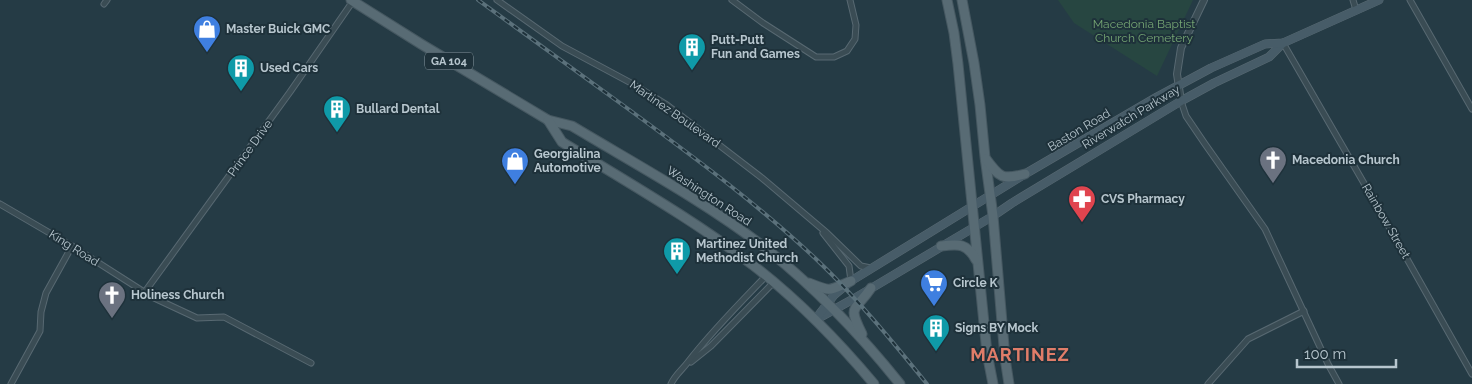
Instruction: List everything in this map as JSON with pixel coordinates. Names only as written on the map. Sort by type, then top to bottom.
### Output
[{"type":"main road","points":[[947,0],[954,33],[960,82],[974,227],[993,384]]},
{"type":"main road","points":[[962,0],[974,62],[993,216],[1009,384]]},
{"type":"main road","name":"Baston Road","points":[[815,320],[831,307],[834,295],[851,281],[1025,174],[1156,97],[1211,68],[1265,44],[1283,43],[1378,0]]},
{"type":"main road","name":"Washington Road","points":[[357,2],[548,120],[572,126],[716,213],[765,249],[831,307],[900,384]]},
{"type":"main road","name":"Riverwatch Parkway","points":[[831,307],[871,288],[1181,101],[1269,57],[1283,43]]},
{"type":"main road","name":"Washington Road","points":[[548,120],[562,142],[706,231],[774,282],[834,339],[874,384]]},
{"type":"main road","points":[[985,157],[997,174],[1006,177],[1025,174]]},
{"type":"main road","points":[[941,246],[956,244],[963,246],[972,252],[979,265]]},
{"type":"main road","points":[[803,281],[827,290],[851,281]]},
{"type":"main road","points":[[866,344],[855,322],[854,314],[856,306],[871,288]]},
{"type":"main road","points":[[990,365],[1006,363]]},
{"type":"street","name":"Martinez Boulevard","points":[[497,0],[562,46],[631,83],[667,106],[762,178],[827,233],[861,266],[873,268]]},
{"type":"street","points":[[732,0],[763,24],[816,57],[834,57],[847,51],[855,39],[856,25],[850,0]]},
{"type":"street","points":[[1204,0],[1181,48],[1177,74],[1181,101],[1186,116],[1265,229],[1339,384]]},
{"type":"street","points":[[1353,0],[1356,10]]},
{"type":"street","points":[[1410,0],[1472,109]]},
{"type":"street","name":"Prince Drive","points":[[144,293],[357,2]]},
{"type":"street","name":"Rainbow Street","points":[[1283,43],[1472,374]]},
{"type":"street","name":"King Road","points":[[0,204],[72,246],[152,298],[197,318],[224,317],[311,363]]},
{"type":"street","name":"Martinez Boulevard","points":[[818,227],[849,266],[851,281]]},
{"type":"street","points":[[11,384],[40,331],[41,312],[46,293],[72,246]]},
{"type":"street","points":[[671,384],[705,340],[766,276]]},
{"type":"street","points":[[684,366],[711,346],[774,282]]},
{"type":"street","points":[[1208,384],[1248,339],[1304,311]]},
{"type":"green space","name":"Macedonia Baptist Church Cemetery","points":[[1058,0],[1193,0],[1157,76],[1074,23]]},
{"type":"railway","points":[[478,0],[679,146],[772,220],[846,289],[927,384]]},
{"type":"place","name":"Master Buick GMC","points":[[207,53]]},
{"type":"place","name":"Putt-Putt Fun and Games","points":[[692,71]]},
{"type":"place","name":"Used Cars","points":[[241,92]]},
{"type":"place","name":"Bullard Dental","points":[[337,133]]},
{"type":"place","name":"Macedonia Church","points":[[1273,184]]},
{"type":"place","name":"Georgialina Automotive","points":[[515,185]]},
{"type":"place","name":"CVS Pharmacy","points":[[1082,223]]},
{"type":"place","name":"Martinez United Methodist Church","points":[[677,275]]},
{"type":"place","name":"Circle K","points":[[934,307]]},
{"type":"place","name":"Holiness Church","points":[[112,319]]},
{"type":"place","name":"Signs BY Mock","points":[[936,352]]},
{"type":"district","name":"MARTINEZ","points":[[1020,355]]}]
